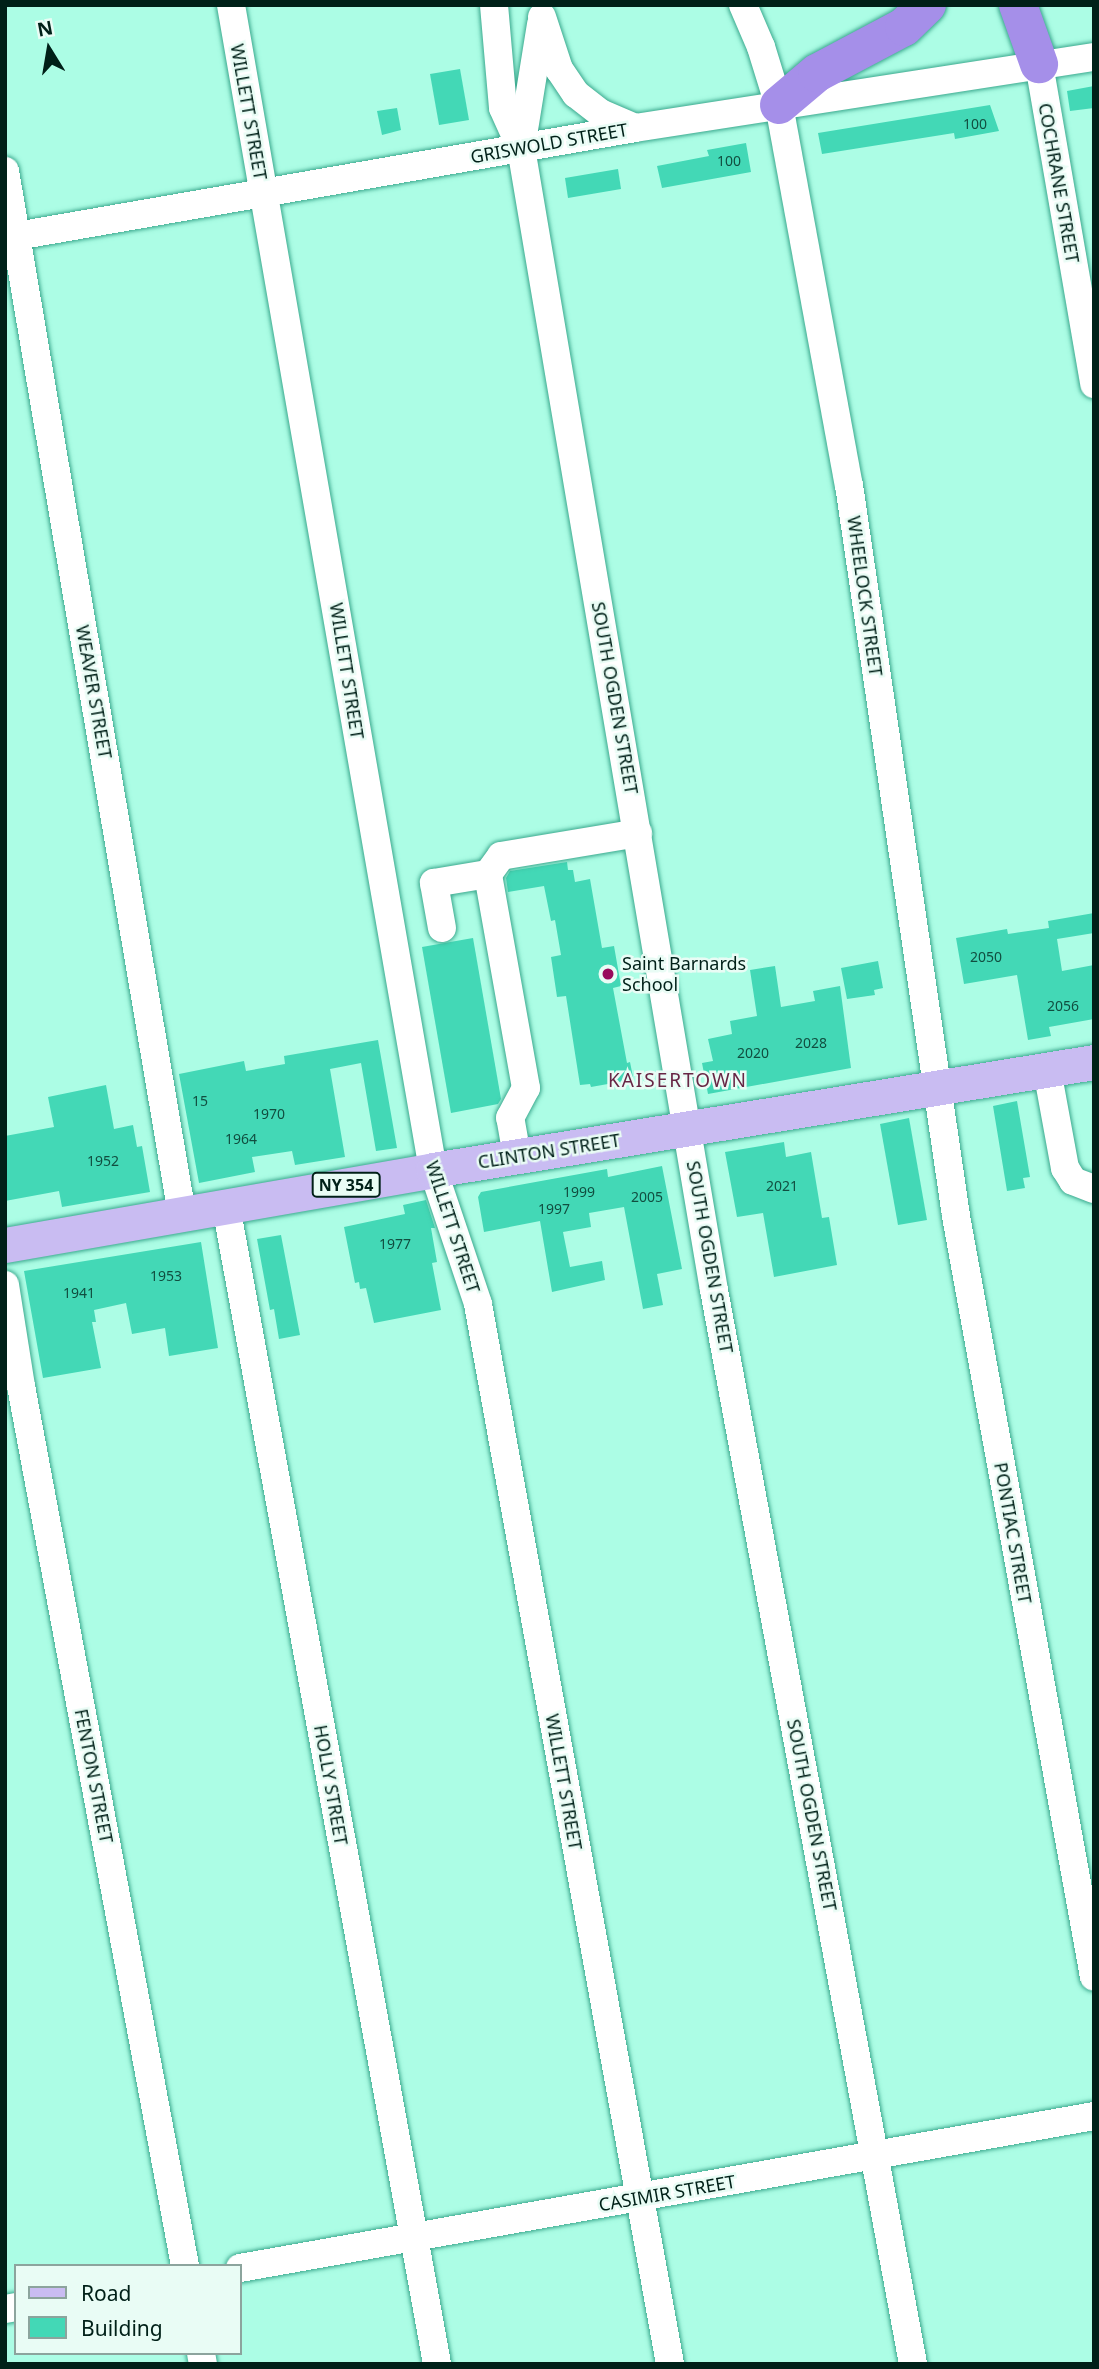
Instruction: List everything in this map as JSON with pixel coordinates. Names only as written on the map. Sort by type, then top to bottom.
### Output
[{"type":"highway","points":[[779,105],[817,73],[904,27],[926,5]]},
{"type":"highway","points":[[1018,5],[1039,64]]},
{"type":"highway","points":[[1038,5],[1041,18],[1039,64]]},
{"type":"main road","name":"CLINTON STREET","points":[[5,1245],[433,1170],[1094,1062]]},
{"type":"street","name":"WILLETT STREET","points":[[231,5],[433,1170],[478,1304],[670,2364]]},
{"type":"street","name":"SOUTH OGDEN STREET","points":[[494,5],[503,108],[521,148],[717,1303],[913,2364]]},
{"type":"street","name":"WHEELOCK STREET","points":[[743,5],[761,47],[779,105],[851,498],[938,1089]]},
{"type":"street","name":"SOUTH OGDEN STREET","points":[[521,148],[542,11]]},
{"type":"street","points":[[542,11],[559,69],[576,94],[600,113],[635,128]]},
{"type":"street","name":"GRISWOLD STREET","points":[[11,237],[635,128],[1094,57]]},
{"type":"street","name":"COCHRANE STREET","points":[[1039,64],[1094,384]]},
{"type":"street","name":"WEAVER STREET","points":[[5,171],[11,237],[182,1214]]},
{"type":"street","points":[[442,928],[434,883],[488,874],[501,856],[638,833]]},
{"type":"street","points":[[488,874],[526,1088],[510,1118],[517,1156]]},
{"type":"street","points":[[1047,1070],[1065,1168],[1073,1181],[1094,1189]]},
{"type":"street","name":"PONTIAC STREET","points":[[938,1089],[956,1216],[1094,1977]]},
{"type":"street","name":"HOLLY STREET","points":[[226,1206],[437,2364]]},
{"type":"street","name":"FENTON STREET","points":[[5,1285],[21,1386],[185,2264]]},
{"type":"street","name":"CASIMIR STREET","points":[[242,2268],[1094,2116]]},
{"type":"building","points":[[460,69],[469,120],[439,125],[430,74]]},
{"type":"building","points":[[1094,86],[1094,108],[1070,111],[1067,91]]},
{"type":"building","points":[[990,105],[999,131],[955,139],[954,133],[822,154],[818,133]]},
{"type":"building","points":[[397,108],[401,130],[382,135],[377,111]]},
{"type":"building","points":[[746,143],[751,172],[662,188],[657,166],[709,156],[707,150]]},
{"type":"building","points":[[618,169],[621,189],[568,198],[565,178]]},
{"type":"building","points":[[567,862],[568,870],[573,870],[575,882],[590,879],[602,948],[614,946],[621,986],[613,988],[627,1063],[630,1062],[633,1077],[591,1087],[590,1084],[580,1085],[566,996],[557,997],[551,957],[561,955],[555,920],[551,921],[544,886],[508,892],[506,878],[510,871]]},
{"type":"building","points":[[1094,913],[1094,933],[1057,939],[1062,971],[1094,965],[1094,1019],[1049,1027],[1051,1036],[1028,1040],[1017,975],[964,984],[956,938],[1007,929],[1008,934],[1049,928],[1048,921]]},
{"type":"building","points":[[473,938],[501,1099],[498,1104],[451,1113],[422,947]]},
{"type":"building","points":[[878,961],[883,988],[874,990],[875,995],[847,999],[841,968]]},
{"type":"building","points":[[775,966],[781,1007],[815,1001],[813,991],[840,986],[851,1068],[708,1094],[702,1063],[713,1061],[708,1039],[732,1034],[730,1021],[757,1016],[750,970]]},
{"type":"building","points":[[378,1040],[397,1148],[376,1151],[361,1063],[330,1069],[345,1157],[295,1165],[292,1151],[252,1157],[255,1172],[199,1183],[179,1074],[244,1061],[246,1071],[285,1064],[284,1056]]},
{"type":"building","points":[[106,1085],[114,1129],[133,1125],[137,1147],[142,1146],[150,1192],[62,1207],[59,1191],[5,1201],[5,1136],[54,1127],[48,1097]]},
{"type":"building","points":[[1017,1101],[1030,1177],[1023,1178],[1025,1188],[1007,1191],[993,1106]]},
{"type":"building","points":[[909,1118],[927,1220],[898,1225],[880,1124]]},
{"type":"building","points":[[784,1142],[786,1157],[811,1152],[822,1218],[829,1217],[837,1265],[774,1277],[763,1213],[737,1217],[725,1152]]},
{"type":"building","points":[[662,1166],[682,1269],[657,1274],[663,1305],[643,1309],[624,1207],[589,1213],[591,1227],[563,1232],[570,1267],[602,1261],[605,1280],[552,1292],[540,1221],[484,1232],[478,1197],[481,1192],[607,1169],[608,1177]]},
{"type":"building","points":[[426,1200],[435,1228],[431,1228],[437,1262],[432,1263],[441,1310],[374,1323],[366,1288],[360,1289],[359,1282],[355,1283],[344,1227],[405,1214],[403,1205]]},
{"type":"building","points":[[281,1235],[300,1335],[279,1339],[274,1309],[270,1310],[257,1239]]},
{"type":"building","points":[[201,1242],[218,1348],[169,1356],[165,1328],[132,1334],[126,1303],[94,1310],[96,1322],[92,1322],[101,1368],[43,1378],[24,1271]]},
{"type":"place","name":"Saint Barnards School","points":[[608,974]]},
{"type":"district","name":"KAISERTOWN","points":[[678,1081]]}]
